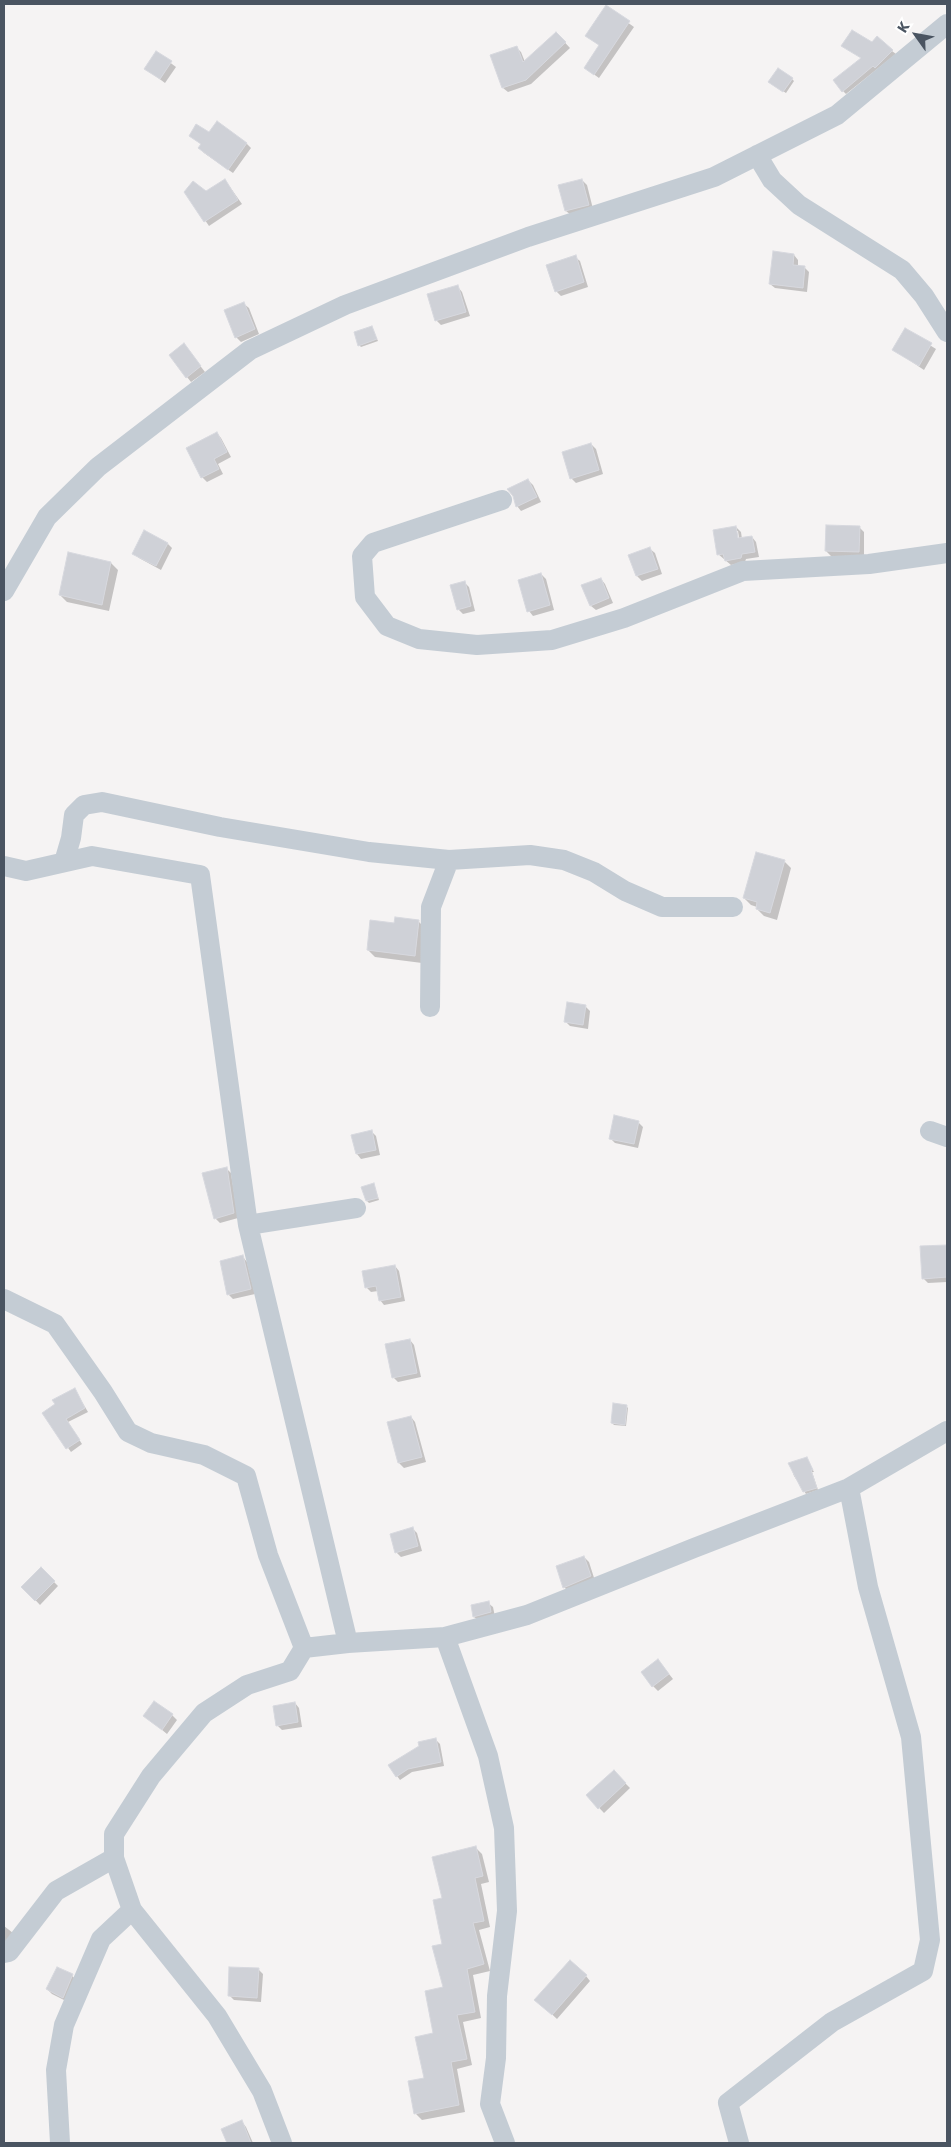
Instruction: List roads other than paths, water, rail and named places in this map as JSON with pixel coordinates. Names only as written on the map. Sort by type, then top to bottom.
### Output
[{"type":"street","points":[[4,591],[47,516],[98,467],[250,350],[345,306],[528,237],[714,177],[837,114],[947,24]]},
{"type":"street","points":[[757,155],[772,180],[799,205],[902,270],[924,296],[947,332]]},
{"type":"street","points":[[502,500],[373,543],[362,556],[364,597],[387,626],[419,639],[477,645],[552,640],[624,618],[743,571],[869,564],[947,553]]},
{"type":"street","points":[[64,862],[71,838],[74,815],[84,805],[102,802],[220,827],[369,852],[449,860],[530,855],[564,860],[594,872],[626,891],[662,908],[733,907]]},
{"type":"street","points":[[4,866],[26,871],[92,856],[200,874],[248,1225],[348,1643]]},
{"type":"street","points":[[430,1007],[431,907],[449,860]]},
{"type":"street","points":[[248,1225],[356,1208]]},
{"type":"street","points":[[4,1299],[55,1324],[103,1392],[128,1432],[151,1443],[204,1455],[246,1476],[268,1555],[304,1648]]},
{"type":"street","points":[[304,1648],[348,1643],[445,1637],[527,1615],[849,1488],[947,1431]]},
{"type":"street","points":[[739,2143],[728,2103],[832,2022],[923,1972],[930,1940],[911,1737],[868,1587],[849,1488]]},
{"type":"street","points":[[445,1637],[488,1756],[504,1828],[507,1911],[497,1996],[496,2058],[490,2104],[505,2143]]},
{"type":"street","points":[[282,2143],[262,2091],[217,2016],[132,1910],[114,1858],[114,1834],[151,1776],[204,1713],[247,1685],[290,1671],[304,1648]]},
{"type":"street","points":[[4,1953],[9,1952],[56,1891],[114,1858]]},
{"type":"street","points":[[60,2143],[56,2070],[64,2025],[101,1938],[132,1910]]}]
